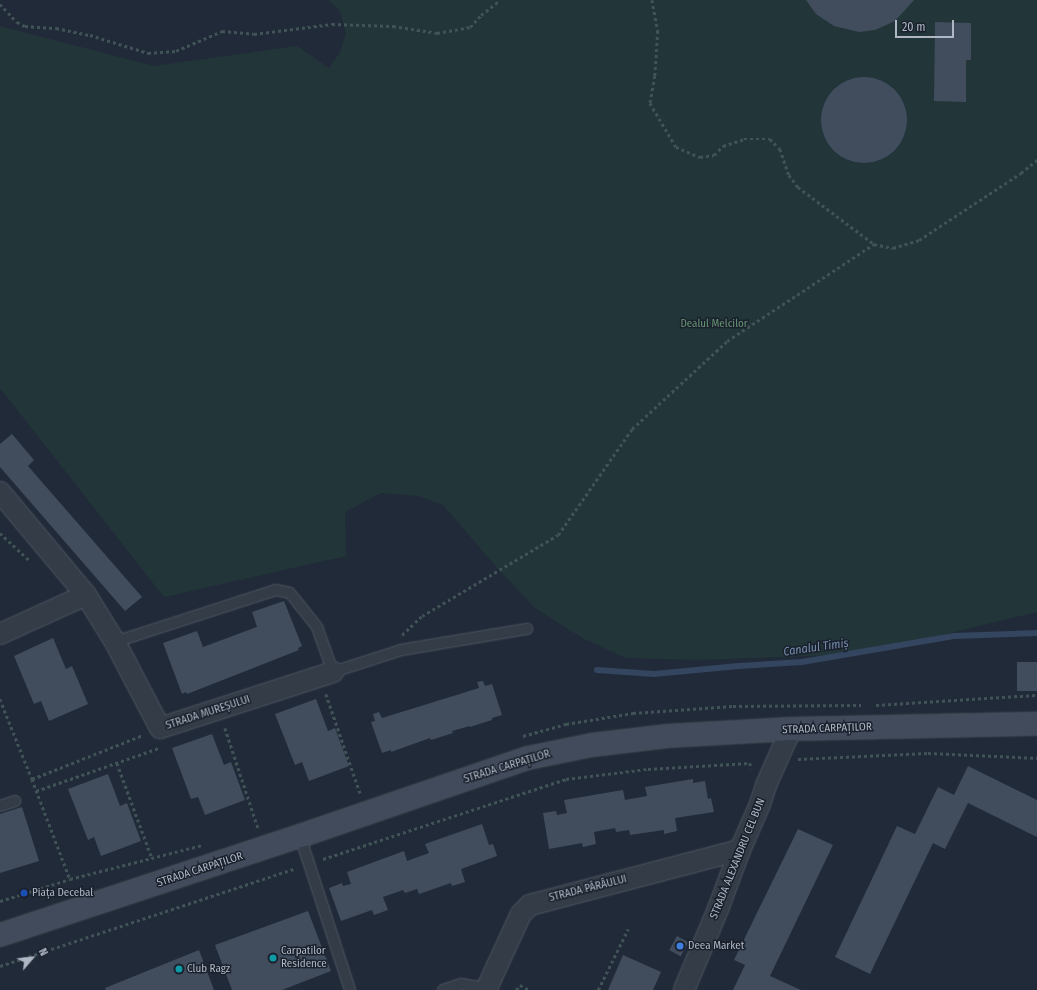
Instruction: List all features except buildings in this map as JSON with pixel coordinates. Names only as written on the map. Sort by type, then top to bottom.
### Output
[{"type":"main road","name":"STRADA CARPAȚILOR","points":[[0,935],[300,836],[528,758],[592,745],[667,736],[791,729],[1037,724]]},
{"type":"street","name":"STRADA MUREȘULUI","points":[[0,492],[86,595],[115,642],[160,728],[333,672]]},
{"type":"street","points":[[0,634],[86,595]]},
{"type":"street","name":"STRADA ALEXANDRU CEL BUN","points":[[685,990],[740,850],[760,804],[766,785],[791,729]]},
{"type":"street","name":"STRADA PÂRÂULUI","points":[[489,989],[521,914],[530,905],[740,850]]},
{"type":"lane","points":[[115,642],[276,590],[290,593],[317,627],[333,672],[401,650],[527,629]]},
{"type":"lane","points":[[0,806],[15,801]]},
{"type":"lane","points":[[300,836],[350,990]]},
{"type":"lane","points":[[443,990],[461,984],[489,989]]},
{"type":"path","points":[[0,4],[17,22],[25,26],[56,28],[90,35],[148,53],[176,51],[222,31],[254,34],[332,24],[394,26],[438,33],[470,27],[481,15],[500,0]]},
{"type":"path","points":[[652,0],[658,31],[650,103],[676,147],[700,157],[714,155],[723,146],[744,139],[770,139],[780,149],[789,175],[798,187],[874,244],[893,248],[919,240],[1021,173],[1037,160]]},
{"type":"path","points":[[399,637],[422,616],[558,535],[632,429],[727,341],[874,244]]},
{"type":"path","points":[[324,691],[360,794]]},
{"type":"path","points":[[0,699],[70,879]]},
{"type":"path","points":[[224,726],[258,828]]},
{"type":"path","points":[[32,779],[160,728]]},
{"type":"path","points":[[794,759],[928,753],[1037,758]]},
{"type":"path","points":[[117,763],[152,858]]},
{"type":"path","points":[[0,966],[566,779],[648,769],[750,763],[753,779],[766,785]]},
{"type":"path","points":[[598,990],[628,929]]},
{"type":"path","points":[[516,990],[520,985],[530,990]]},
{"type":"green space","name":"Dealul Melcilor","points":[[329,0],[1037,0],[1037,612],[863,654],[699,660],[626,658],[584,639],[535,608],[499,570],[443,505],[419,496],[381,493],[345,512],[346,556],[164,597],[0,388],[0,26],[154,66],[297,46],[329,68],[340,52],[346,33],[340,11]]},
{"type":"waterway","name":"Canalul Timiș","points":[[597,670],[654,674],[802,662],[954,636],[1037,633]]},
{"type":"place","name":"Piața Decebal","points":[[24,893]]},
{"type":"place","name":"Deea Market","points":[[680,946]]},
{"type":"place","name":"Carpatilor Residence","points":[[273,958]]},
{"type":"place","name":"Club Ragz","points":[[179,969]]}]
